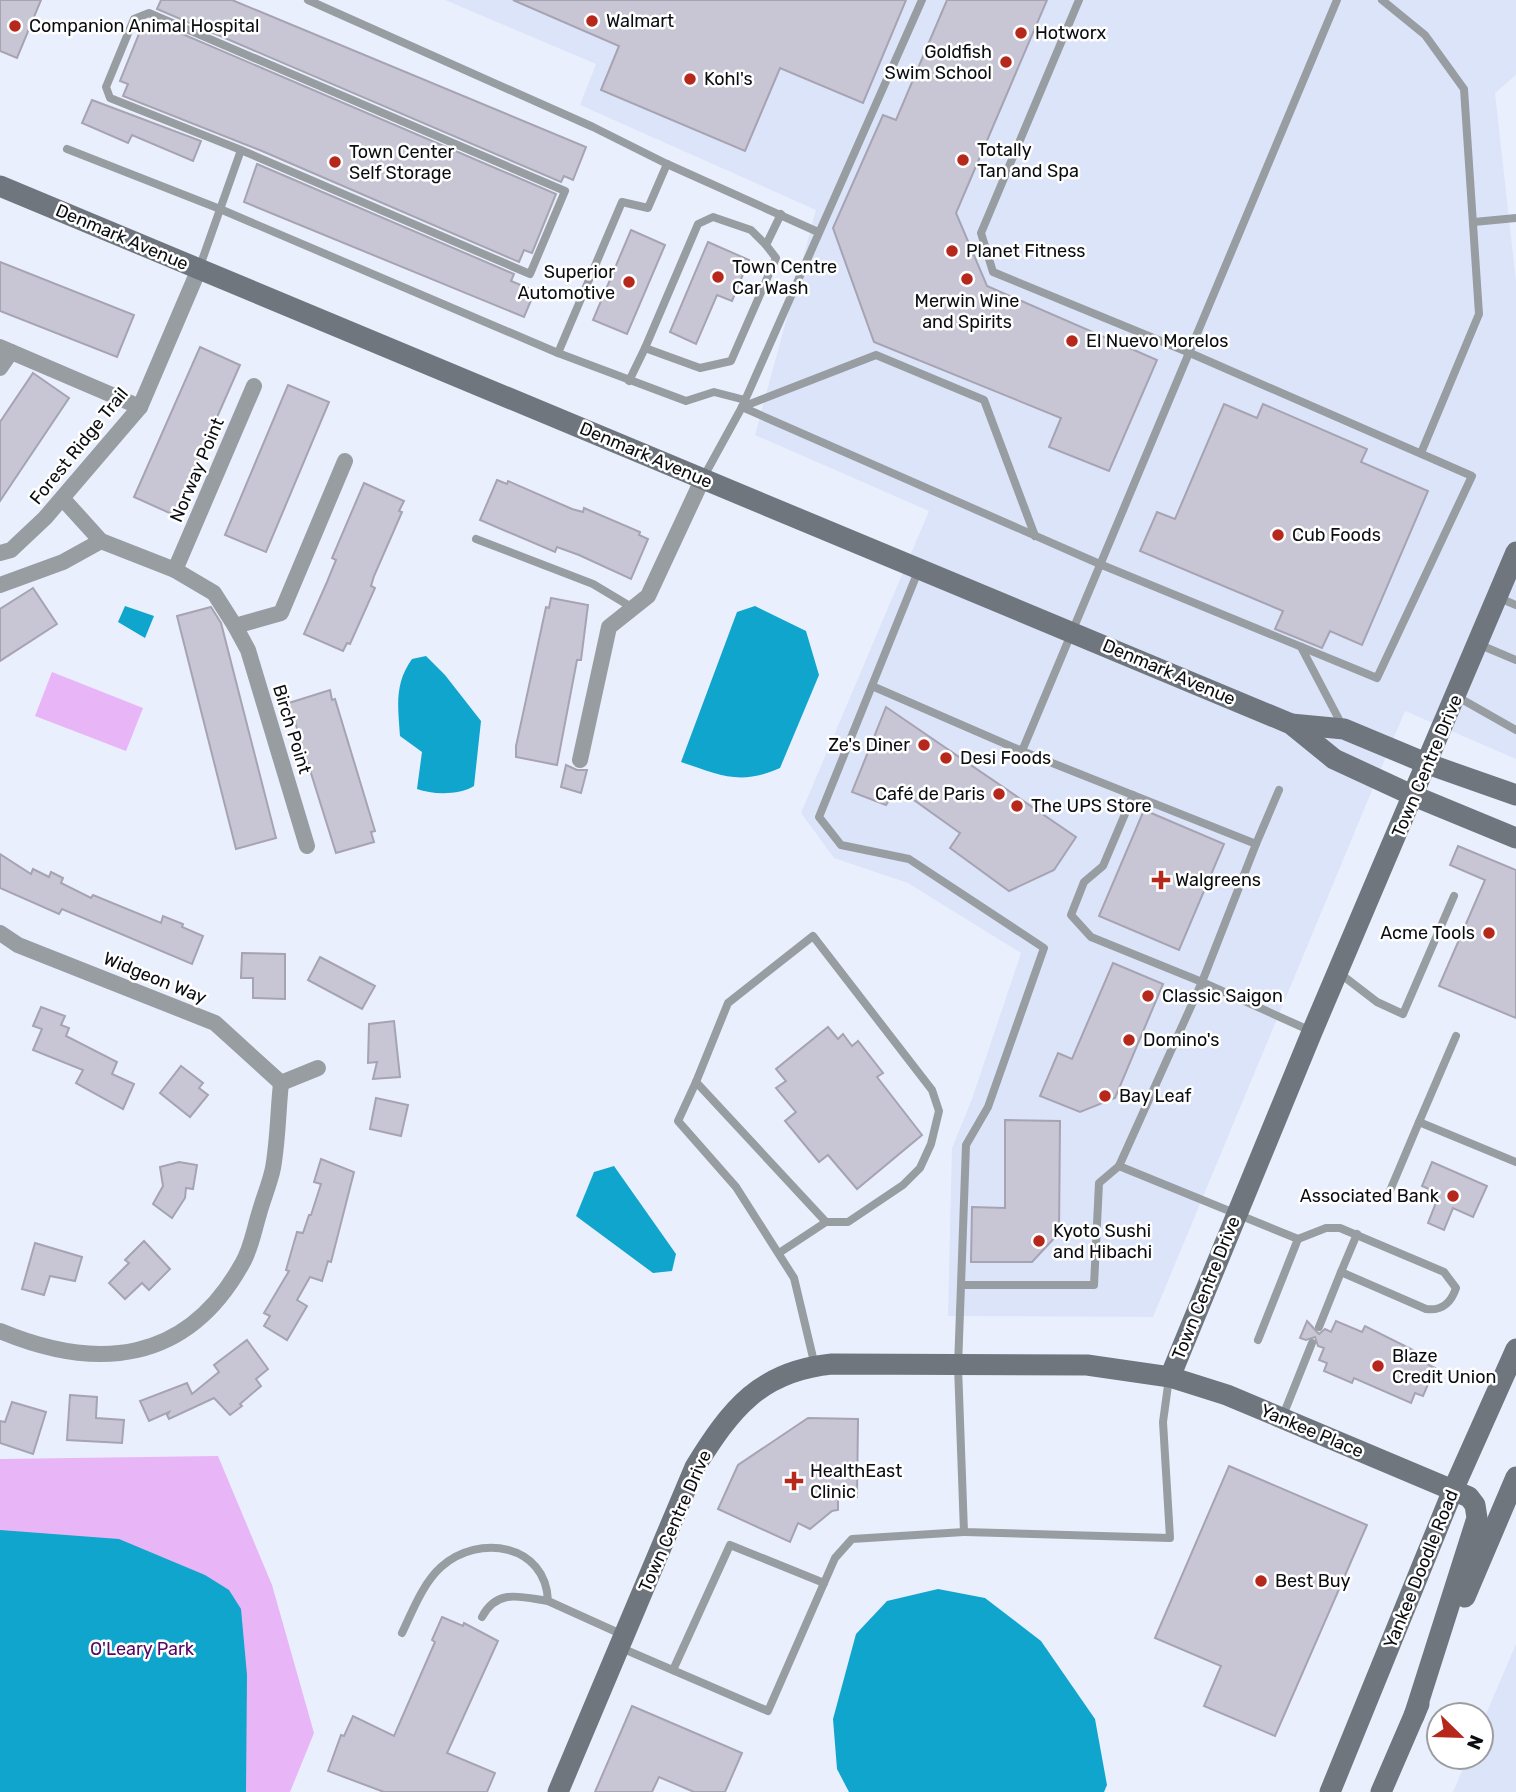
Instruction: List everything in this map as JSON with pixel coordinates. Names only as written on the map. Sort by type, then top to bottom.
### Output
[{"type":"street","name":"Denmark Avenue","points":[[0,186],[1071,630],[1291,724],[1334,759],[1516,838]]},
{"type":"street","name":"Forest Ridge Trail","points":[[0,553],[11,550],[63,499],[140,407],[199,269]]},
{"type":"street","points":[[0,368],[6,349],[140,407]]},
{"type":"street","name":"Norway Point","points":[[176,570],[254,386]]},
{"type":"street","points":[[235,625],[281,613],[345,461]]},
{"type":"street","points":[[580,760],[609,628],[648,596],[703,478]]},
{"type":"street","name":"Birch Point","points":[[63,499],[102,541],[176,570],[214,593],[248,650],[307,846]]},
{"type":"street","points":[[0,585],[63,562],[102,541]]},
{"type":"street","name":"Town Centre Drive","points":[[558,1792],[695,1467],[719,1427],[765,1382],[815,1366],[1087,1366],[1170,1377],[1312,1032],[1478,644],[1507,601],[1516,552]]},
{"type":"street","name":"Denmark Avenue","points":[[1291,724],[1344,729],[1428,764],[1516,795]]},
{"type":"street","name":"Widgeon Way","points":[[0,933],[18,944],[215,1023],[281,1083]]},
{"type":"street","points":[[0,1331],[33,1345],[94,1355],[136,1352],[180,1335],[215,1306],[244,1262],[273,1168],[281,1083],[317,1068]]},
{"type":"street","name":"Yankee Doodle Road","points":[[1330,1792],[1453,1490],[1516,1349]]},
{"type":"street","name":"Yankee Place","points":[[1170,1377],[1227,1395],[1453,1490]]},
{"type":"street","points":[[1381,1792],[1516,1477]]},
{"type":"street","points":[[1414,1716],[1477,1517],[1475,1505],[1468,1497],[1453,1490]]},
{"type":"lane","points":[[308,0],[593,127],[667,164],[818,232]]},
{"type":"lane","points":[[703,478],[744,404],[922,0]]},
{"type":"lane","points":[[66,149],[220,209],[629,381],[686,401],[714,392],[744,404],[1035,536],[1377,678],[1472,475],[1190,353],[993,272],[981,233],[1079,0]]},
{"type":"lane","points":[[1022,751],[1337,0]]},
{"type":"lane","points":[[1382,0],[1425,35],[1464,89],[1479,313],[1421,453]]},
{"type":"lane","points":[[149,13],[565,191],[530,274],[241,150],[110,98],[106,87],[134,19],[149,13]]},
{"type":"lane","points":[[199,269],[241,150]]},
{"type":"lane","points":[[558,353],[622,202],[648,208],[667,164]]},
{"type":"lane","points":[[766,245],[781,214]]},
{"type":"lane","points":[[629,381],[698,223],[713,217],[751,230],[776,258],[731,360],[700,368],[645,348]]},
{"type":"lane","points":[[1474,222],[1516,218]]},
{"type":"lane","points":[[744,404],[877,355],[984,400],[1035,536]]},
{"type":"lane","points":[[477,539],[593,584],[633,608]]},
{"type":"lane","points":[[919,569],[819,817],[841,845],[909,859],[1044,948],[988,1107],[966,1145],[958,1366],[964,1532]]},
{"type":"lane","points":[[1478,644],[1516,660]]},
{"type":"lane","points":[[1301,647],[1344,729]]},
{"type":"lane","points":[[872,686],[1022,751],[1256,844]]},
{"type":"lane","points":[[1456,696],[1516,730]]},
{"type":"lane","points":[[961,1285],[1094,1285],[1099,1183],[1119,1166],[1202,982],[1279,790]]},
{"type":"lane","points":[[1133,795],[1103,866],[1084,882],[1071,915],[1091,937],[1202,982],[1312,1032]]},
{"type":"lane","points":[[1338,972],[1377,1002],[1403,1014],[1454,896]]},
{"type":"lane","points":[[779,1253],[826,1222],[848,1222],[903,1185],[920,1168],[931,1144],[939,1111],[932,1090],[813,936],[727,1003],[678,1121],[736,1187],[794,1278],[815,1366]]},
{"type":"lane","points":[[1390,1193],[1456,1036]]},
{"type":"lane","points":[[696,1082],[826,1222]]},
{"type":"lane","points":[[1419,1122],[1516,1162]]},
{"type":"lane","points":[[1119,1166],[1298,1239],[1326,1228],[1340,1227],[1444,1272],[1455,1288],[1453,1298],[1436,1310],[1426,1309],[1341,1272]]},
{"type":"lane","points":[[1319,1327],[1357,1234]]},
{"type":"lane","points":[[1258,1340],[1298,1239]]},
{"type":"lane","points":[[1282,1418],[1312,1343]]},
{"type":"lane","points":[[482,1617],[487,1607],[498,1598],[513,1595],[548,1601],[673,1670],[768,1712],[835,1558],[852,1539],[964,1532],[1170,1538],[1163,1422],[1170,1377]]},
{"type":"lane","points":[[673,1670],[730,1545],[824,1584]]},
{"type":"lane","points":[[402,1633],[419,1598],[441,1567],[480,1550],[491,1548],[517,1552],[536,1565],[547,1583],[548,1601]]},
{"type":"shaded area","points":[[445,0],[1516,0],[1516,75],[1495,93],[1516,282],[1516,759],[1405,711],[1153,1317],[948,1316],[952,1148],[972,1099],[1021,953],[908,883],[834,858],[801,813],[929,511],[755,435],[816,210],[580,105],[596,64]]},
{"type":"shaded area","points":[[1516,1644],[1516,1792],[1453,1792],[1462,1771],[1495,1771],[1495,1701],[1492,1701]]},
{"type":"green space","points":[[52,672],[143,708],[126,751],[35,716]]},
{"type":"green space","name":"O'Leary Park","points":[[218,1456],[272,1585],[314,1733],[290,1792],[0,1792],[0,1459]]},
{"type":"water","points":[[125,606],[154,616],[145,638],[118,622]]},
{"type":"water","points":[[755,606],[806,631],[819,675],[780,768],[753,776],[730,777],[681,762],[737,612]]},
{"type":"water","points":[[426,656],[445,675],[481,721],[474,786],[468,789],[438,793],[417,789],[422,752],[400,736],[398,696],[402,678],[412,659]]},
{"type":"water","points":[[614,1166],[676,1254],[672,1271],[653,1273],[576,1216],[594,1172]]},
{"type":"water","name":"O'Leary Park","points":[[0,1530],[119,1539],[205,1575],[229,1590],[241,1609],[247,1675],[246,1792],[0,1792]]},
{"type":"water","points":[[938,1589],[985,1598],[1041,1641],[1095,1719],[1107,1785],[1104,1792],[849,1792],[837,1769],[833,1719],[856,1634],[887,1601]]},
{"type":"building","name":"Companion Animal Hospital","points":[[0,0],[41,0],[17,58],[0,51]]},
{"type":"building","name":"Town Center Self Storage","points":[[161,0],[232,0],[586,147],[573,180],[564,176],[561,182],[157,9]]},
{"type":"building","name":"Kohl's","points":[[513,0],[906,0],[863,103],[780,68],[745,151],[601,90],[619,46]]},
{"type":"building","points":[[947,0],[1047,0],[956,213],[987,286],[1157,360],[1109,471],[1049,447],[1061,418],[874,342],[833,228],[883,115],[896,120]]},
{"type":"building","points":[[152,21],[556,194],[532,253],[524,250],[519,262],[262,151],[123,96],[128,84],[120,81],[141,29],[147,32]]},
{"type":"building","points":[[92,100],[201,141],[193,161],[132,135],[128,143],[82,123]]},
{"type":"building","name":"Town Center Self Storage","points":[[257,164],[514,274],[511,281],[535,291],[524,317],[244,202]]},
{"type":"building","name":"Superior Automotive","points":[[631,230],[665,245],[627,334],[593,320]]},
{"type":"building","name":"Town Centre Car Wash","points":[[708,242],[749,260],[732,301],[717,295],[696,344],[670,332]]},
{"type":"building","points":[[0,262],[134,315],[117,357],[0,311]]},
{"type":"building","points":[[200,347],[240,365],[174,515],[134,497]]},
{"type":"building","points":[[33,373],[69,398],[0,501],[0,422]]},
{"type":"building","points":[[288,385],[329,402],[266,552],[225,535]]},
{"type":"building","name":"Cub Foods","points":[[1224,404],[1257,418],[1263,404],[1367,449],[1361,462],[1428,491],[1362,645],[1330,631],[1322,648],[1275,629],[1283,611],[1140,551],[1157,512],[1175,519]]},
{"type":"building","points":[[497,480],[507,484],[508,481],[572,509],[583,512],[584,508],[640,532],[639,535],[648,539],[631,579],[579,555],[557,547],[555,552],[480,520]]},
{"type":"building","points":[[364,483],[404,501],[399,511],[402,512],[374,576],[371,586],[375,588],[350,644],[347,643],[343,651],[304,634],[336,560],[332,558]]},
{"type":"building","points":[[33,588],[57,624],[0,661],[0,609]]},
{"type":"building","points":[[551,598],[588,605],[581,660],[577,660],[557,765],[516,757],[516,746],[546,607],[549,608]]},
{"type":"building","points":[[211,607],[221,623],[276,838],[236,849],[177,616]]},
{"type":"building","points":[[330,690],[375,831],[371,832],[374,842],[336,853],[289,703]]},
{"type":"building","points":[[886,707],[1076,837],[1054,870],[1009,891],[950,848],[960,833],[897,788],[886,805],[852,792]]},
{"type":"building","points":[[566,765],[577,770],[587,770],[581,793],[561,787]]},
{"type":"building","name":"Walgreens","points":[[1144,810],[1224,844],[1179,950],[1099,916]]},
{"type":"building","name":"Acme Tools","points":[[1458,846],[1516,870],[1516,1018],[1439,986],[1485,880],[1450,865]]},
{"type":"building","points":[[0,854],[31,874],[33,869],[49,877],[51,872],[63,878],[61,883],[91,898],[93,895],[161,923],[163,916],[183,924],[182,927],[203,936],[192,964],[62,909],[59,914],[0,888]]},
{"type":"building","points":[[242,953],[285,954],[285,999],[253,998],[253,978],[241,978]]},
{"type":"building","points":[[320,957],[375,986],[362,1009],[308,980]]},
{"type":"building","points":[[1113,963],[1163,984],[1115,1098],[1080,1112],[1040,1096],[1058,1053],[1072,1059]]},
{"type":"building","points":[[41,1007],[65,1016],[61,1025],[69,1028],[66,1036],[117,1062],[112,1074],[134,1084],[123,1109],[76,1083],[83,1070],[33,1050],[42,1029],[33,1026]]},
{"type":"building","points":[[394,1021],[400,1077],[373,1079],[377,1062],[368,1063],[369,1024]]},
{"type":"building","points":[[828,1027],[838,1039],[843,1034],[852,1046],[858,1041],[883,1073],[877,1077],[922,1135],[857,1189],[828,1155],[819,1162],[785,1121],[796,1112],[776,1088],[786,1081],[776,1069]]},
{"type":"building","points":[[181,1066],[203,1083],[199,1088],[208,1095],[190,1117],[160,1093]]},
{"type":"building","points":[[376,1098],[408,1105],[401,1136],[370,1129]]},
{"type":"building","points":[[1005,1120],[1060,1121],[1059,1233],[1032,1262],[971,1262],[972,1207],[1005,1208]]},
{"type":"building","points":[[321,1159],[354,1172],[331,1262],[328,1261],[322,1281],[310,1277],[297,1300],[307,1306],[287,1340],[264,1326],[270,1316],[264,1313],[289,1271],[286,1270],[297,1232],[303,1233],[311,1215],[321,1184],[314,1182]]},
{"type":"building","points":[[179,1162],[197,1165],[193,1189],[186,1188],[185,1198],[172,1218],[153,1204],[163,1186],[160,1167]]},
{"type":"building","name":"Associated Bank","points":[[1432,1162],[1487,1186],[1473,1217],[1453,1208],[1444,1230],[1428,1223],[1437,1200],[1427,1195],[1429,1189],[1422,1186]]},
{"type":"building","points":[[144,1241],[170,1269],[149,1290],[142,1283],[125,1299],[109,1283],[129,1263],[125,1260]]},
{"type":"building","points":[[35,1243],[82,1257],[75,1281],[50,1276],[44,1295],[22,1289]]},
{"type":"building","name":"Blaze Credit Union","points":[[1307,1321],[1319,1334],[1325,1329],[1331,1332],[1336,1321],[1362,1332],[1365,1326],[1429,1358],[1427,1364],[1435,1368],[1423,1396],[1415,1393],[1411,1403],[1354,1378],[1352,1383],[1324,1371],[1327,1363],[1319,1360],[1324,1348],[1318,1346],[1315,1337],[1306,1340],[1300,1338]]},
{"type":"building","points":[[247,1340],[268,1369],[256,1379],[261,1386],[240,1404],[242,1406],[230,1415],[214,1398],[169,1419],[169,1412],[149,1421],[140,1401],[187,1383],[192,1394],[219,1372],[214,1365]]},
{"type":"building","points":[[70,1395],[97,1397],[96,1418],[124,1420],[122,1443],[67,1440]]},
{"type":"building","points":[[12,1402],[46,1412],[33,1454],[0,1443],[0,1421],[5,1422]]},
{"type":"building","name":"HealthEast Clinic","points":[[808,1418],[858,1419],[857,1497],[838,1497],[838,1510],[832,1511],[810,1529],[798,1523],[790,1542],[718,1509],[738,1465]]},
{"type":"building","name":"Best Buy","points":[[1229,1466],[1367,1525],[1275,1736],[1204,1706],[1221,1666],[1155,1638]]},
{"type":"building","points":[[442,1617],[463,1626],[464,1623],[498,1641],[447,1753],[495,1773],[487,1792],[384,1792],[328,1771],[341,1735],[344,1736],[353,1716],[394,1736],[435,1642],[432,1640]]},
{"type":"building","points":[[632,1706],[742,1753],[725,1792],[694,1792],[659,1777],[652,1792],[595,1792]]},
{"type":"place","name":"Walmart","points":[[592,21]]},
{"type":"place","name":"Companion Animal Hospital","points":[[15,26]]},
{"type":"place","name":"Hotworx","points":[[1021,33]]},
{"type":"place","name":"Goldfish Swim School","points":[[1006,62]]},
{"type":"place","name":"Kohl's","points":[[690,79]]},
{"type":"place","name":"Totally Tan and Spa","points":[[963,160]]},
{"type":"place","name":"Town Center Self Storage","points":[[335,162]]},
{"type":"place","name":"Planet Fitness","points":[[952,251]]},
{"type":"place","name":"Town Centre Car Wash","points":[[718,277]]},
{"type":"place","name":"Merwin Wine and Spirits","points":[[967,279]]},
{"type":"place","name":"Superior Automotive","points":[[629,282]]},
{"type":"place","name":"El Nuevo Morelos","points":[[1072,341]]},
{"type":"place","name":"Cub Foods","points":[[1278,535]]},
{"type":"place","name":"Ze's Diner","points":[[924,745]]},
{"type":"place","name":"Desi Foods","points":[[946,758]]},
{"type":"place","name":"Café de Paris","points":[[999,794]]},
{"type":"place","name":"The UPS Store","points":[[1017,806]]},
{"type":"place","name":"Walgreens","points":[[1161,880]]},
{"type":"place","name":"Acme Tools","points":[[1489,933]]},
{"type":"place","name":"Classic Saigon","points":[[1148,996]]},
{"type":"place","name":"Domino's","points":[[1129,1040]]},
{"type":"place","name":"Bay Leaf","points":[[1105,1096]]},
{"type":"place","name":"Associated Bank","points":[[1453,1196]]},
{"type":"place","name":"Kyoto Sushi and Hibachi","points":[[1039,1241]]},
{"type":"place","name":"Blaze Credit Union","points":[[1378,1366]]},
{"type":"place","name":"HealthEast Clinic","points":[[794,1481]]},
{"type":"place","name":"Best Buy","points":[[1261,1581]]}]
